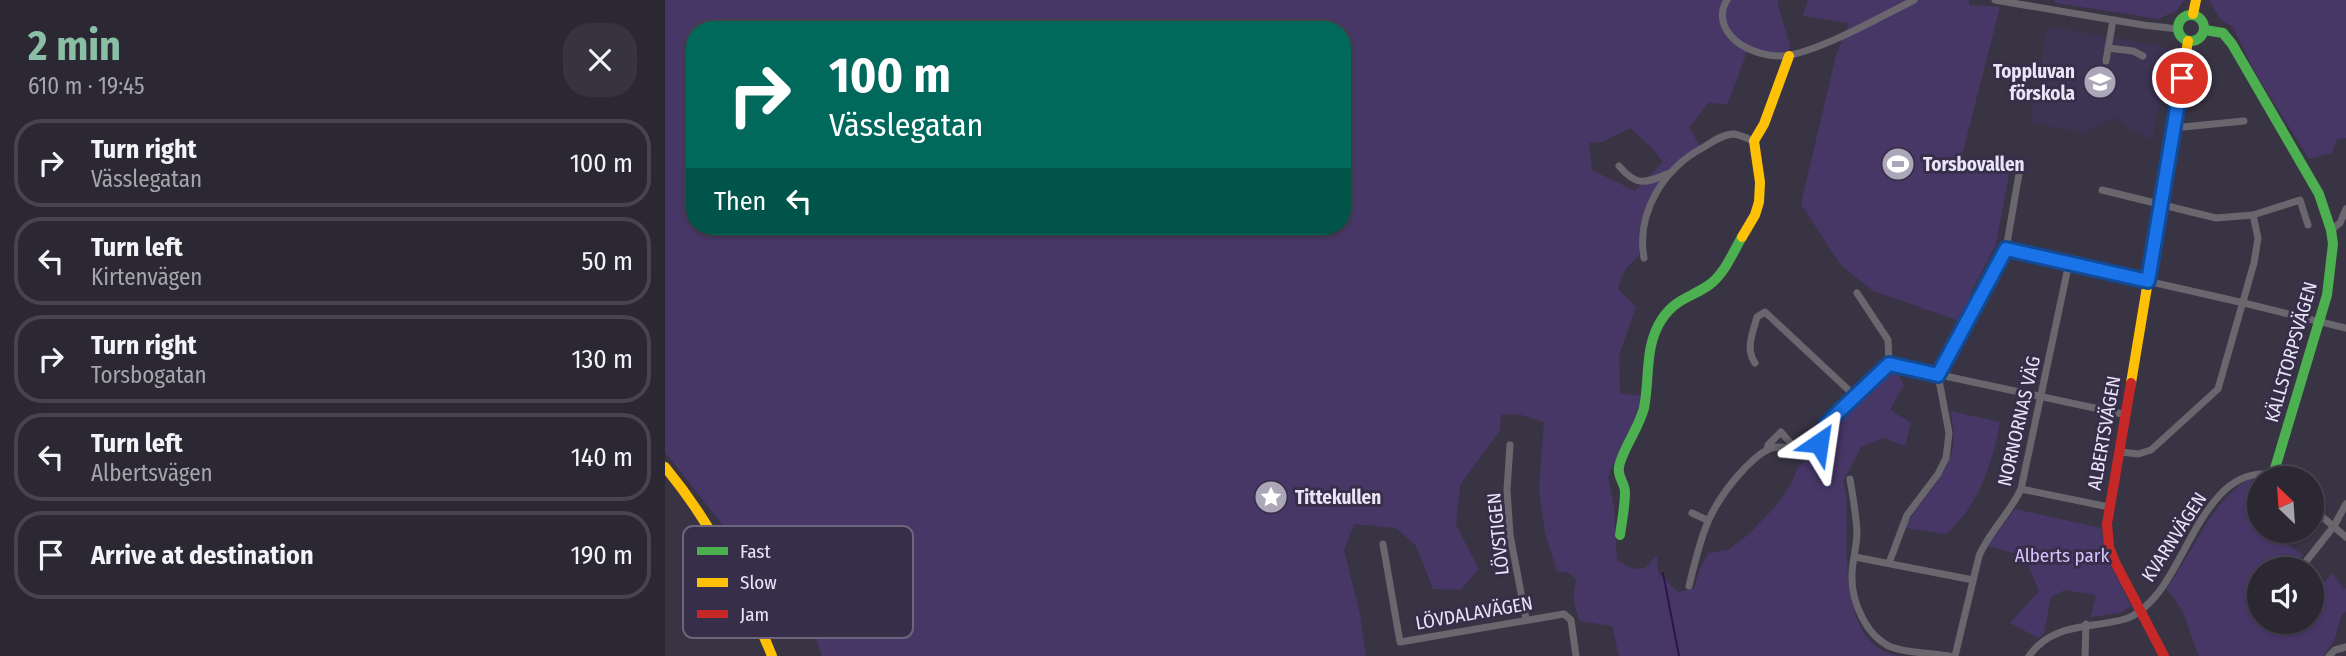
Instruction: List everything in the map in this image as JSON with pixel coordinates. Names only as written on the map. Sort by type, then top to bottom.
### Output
[{"type":"street","points":[[1727,0],[1722,8],[1723,23],[1729,34],[1754,51],[1789,56],[1823,44],[1914,0]]},
{"type":"street","points":[[1995,0],[2047,4],[2113,20],[2178,29]]},
{"type":"street","points":[[2193,14],[2196,0]]},
{"type":"street","points":[[2193,14],[2201,19],[2205,30],[2199,39],[2188,41],[2181,36],[2178,29],[2183,17],[2193,14]]},
{"type":"street","points":[[2106,61],[2113,20]]},
{"type":"street","name":"KÄLLSTORPSVÄGEN","points":[[2205,30],[2223,33],[2232,44],[2311,177],[2331,230],[2330,280],[2278,466]]},
{"type":"street","name":"ALBERTSVÄGEN","points":[[2164,656],[2109,547],[2107,537],[2109,507],[2121,452],[2188,41]]},
{"type":"street","points":[[2108,48],[2133,51],[2143,56]]},
{"type":"street","points":[[1620,535],[1619,524],[1625,494],[1619,477],[1619,466],[1634,436],[1644,407],[1648,357],[1655,333],[1661,320],[1676,302],[1711,284],[1755,215],[1760,182],[1754,141],[1764,124],[1789,56]]},
{"type":"street","points":[[2173,128],[2245,121]]},
{"type":"street","points":[[1644,258],[1641,244],[1643,224],[1650,205],[1671,172],[1692,153],[1726,136],[1734,134],[1754,141]]},
{"type":"street","points":[[1619,166],[1631,179],[1638,182],[1671,172]]},
{"type":"street","points":[[1889,563],[1907,515],[1938,474],[1948,452],[1948,425],[1938,375],[2006,249],[2020,169]]},
{"type":"street","points":[[2102,190],[2216,218],[2253,215],[2300,200],[2308,225]]},
{"type":"street","points":[[2331,230],[2340,223],[2346,209]]},
{"type":"street","points":[[2121,452],[2138,454],[2151,450],[2218,389],[2244,303],[2258,238],[2253,215]]},
{"type":"street","points":[[2006,249],[2346,328]]},
{"type":"street","name":"NORNORNAS VÄG","points":[[1955,656],[1982,548],[2014,505],[2021,489],[2069,263]]},
{"type":"street","points":[[1689,586],[1707,520],[1738,475],[1767,450],[1783,446],[1806,451],[1816,447],[1824,427],[1889,364],[1888,340],[1857,293]]},
{"type":"street","points":[[1755,363],[1750,356],[1749,346],[1757,317],[1765,312],[1855,396]]},
{"type":"street","points":[[1889,364],[2127,415]]},
{"type":"street","points":[[1767,450],[1768,444],[1781,432],[1794,447]]},
{"type":"street","name":"LÖVSTIGEN","points":[[1510,445],[1507,490],[1510,535],[1526,619]]},
{"type":"street","points":[[665,467],[710,526]]},
{"type":"street","name":"KVARNVÄGEN","points":[[2029,656],[2045,639],[2086,624],[2126,619],[2141,610],[2167,581],[2206,511],[2217,498],[2247,476]]},
{"type":"street","points":[[1850,479],[1856,523],[1852,570],[1854,593],[1861,614],[1877,637],[1897,649],[1949,656]]},
{"type":"street","points":[[2021,489],[2109,507]]},
{"type":"street","points":[[2309,557],[2334,526],[2346,504]]},
{"type":"street","points":[[1692,513],[1707,520]]},
{"type":"street","points":[[2324,518],[2346,537]]},
{"type":"street","name":"LÖVDALAVÄGEN","points":[[1383,544],[1400,642],[1556,614],[1570,616],[1576,656]]},
{"type":"street","points":[[1855,557],[1973,580]]},
{"type":"street","points":[[2085,656],[2086,624]]},
{"type":"street","points":[[764,638],[772,656]]},
{"type":"street","points":[[2329,656],[2335,650],[2346,647]]},
{"type":"shaded area","name":"Toppluvan förskola","points":[[2047,26],[2170,48],[2152,140],[2130,130],[2116,117],[2085,133],[2030,123]]},
{"type":"green space","points":[[665,0],[1779,0],[1777,2],[1790,46],[1786,60],[1747,52],[1727,105],[1709,102],[1689,128],[1701,147],[1672,168],[1653,192],[1643,221],[1639,256],[1628,267],[1619,284],[1618,289],[1636,307],[1619,355],[1620,393],[1642,396],[1634,434],[1614,463],[1608,477],[1614,507],[1617,560],[1633,569],[1644,568],[1657,556],[1658,573],[1678,592],[1694,588],[1708,553],[1728,550],[1749,534],[1777,505],[1798,467],[1814,455],[1839,420],[1892,371],[1898,374],[1904,385],[1890,410],[1911,423],[1905,446],[1883,438],[1861,447],[1843,482],[1847,497],[1847,566],[1855,614],[1865,634],[1879,649],[1900,656],[1619,656],[1612,626],[1580,621],[1574,600],[1577,580],[1569,573],[1557,571],[1545,533],[1539,489],[1544,422],[1518,414],[1501,415],[1500,430],[1460,485],[1456,525],[1479,569],[1460,590],[1433,589],[1416,546],[1396,528],[1354,524],[1344,550],[1360,615],[1366,656],[822,656],[816,638],[913,638],[913,526],[723,526],[665,452]],"holes":[[[1630,128],[1663,162],[1635,191],[1592,170],[1589,143],[1602,142]]]},
{"type":"green space","name":"Torsbovallen","points":[[1808,0],[1969,0],[1969,5],[2000,7],[1961,159],[2010,169],[1996,244],[1971,292],[1965,313],[1961,312],[1957,320],[1873,291],[1840,264],[1801,204],[1836,55],[1849,23],[1803,16]]},
{"type":"green space","points":[[2054,0],[2184,0],[2176,11],[2158,19],[2056,3]]},
{"type":"green space","points":[[2209,0],[2346,0],[2346,138],[2337,139],[2332,153],[2309,159],[2253,69],[2233,27],[2221,20]]},
{"type":"green space","points":[[1950,411],[2000,422],[1988,469],[1967,510],[1946,534],[1905,528],[1948,463],[1954,438]]},
{"type":"green space","points":[[2247,481],[2247,543],[2286,543],[2303,555],[2247,557],[2247,634],[2324,634],[2324,583],[2333,573],[2346,589],[2346,612],[2342,614],[2334,641],[2323,656],[2199,656],[2183,613],[2166,589],[2214,513]]},
{"type":"green space","name":"Alberts park","points":[[2015,509],[2101,528],[2105,554],[2131,606],[2121,613],[2091,617],[2096,595],[2065,590],[2051,597],[2044,633],[2038,638],[2010,623],[2039,591],[2024,556],[1987,546]]},
{"type":"waterway","points":[[1663,573],[1679,656]]},
{"type":"traffic: fast","points":[[2191,15],[2201,18],[2204,28],[2201,38],[2191,41],[2181,38],[2178,28],[2181,18],[2191,15]]},
{"type":"traffic: fast","points":[[2205,30],[2223,33],[2232,44],[2319,194],[2331,230],[2333,244],[2327,295],[2276,466]]},
{"type":"traffic: fast","points":[[1620,535],[1625,492],[1619,467],[1644,408],[1650,351],[1656,329],[1672,307],[1714,281],[1742,237]]},
{"type":"traffic: slow","points":[[2193,14],[2196,0]]},
{"type":"traffic: slow","points":[[2131,383],[2188,41]]},
{"type":"traffic: slow","points":[[1742,237],[1759,202],[1760,182],[1754,141],[1764,124],[1789,56]]},
{"type":"traffic: slow","points":[[665,467],[707,526]]},
{"type":"traffic: slow","points":[[764,638],[772,656]]},
{"type":"traffic: jam","points":[[2131,383],[2107,524],[2109,547],[2164,656]]},
{"type":"place","name":"Toppluvan förskola","points":[[2100,82]]},
{"type":"place","name":"Torsbovallen","points":[[1898,164]]},
{"type":"place","name":"Tittekullen","points":[[1271,497]]},
{"type":"route","points":[[1819,443],[1827,423],[1889,364],[1938,375],[2006,249],[2148,281],[2182,78]]}]
